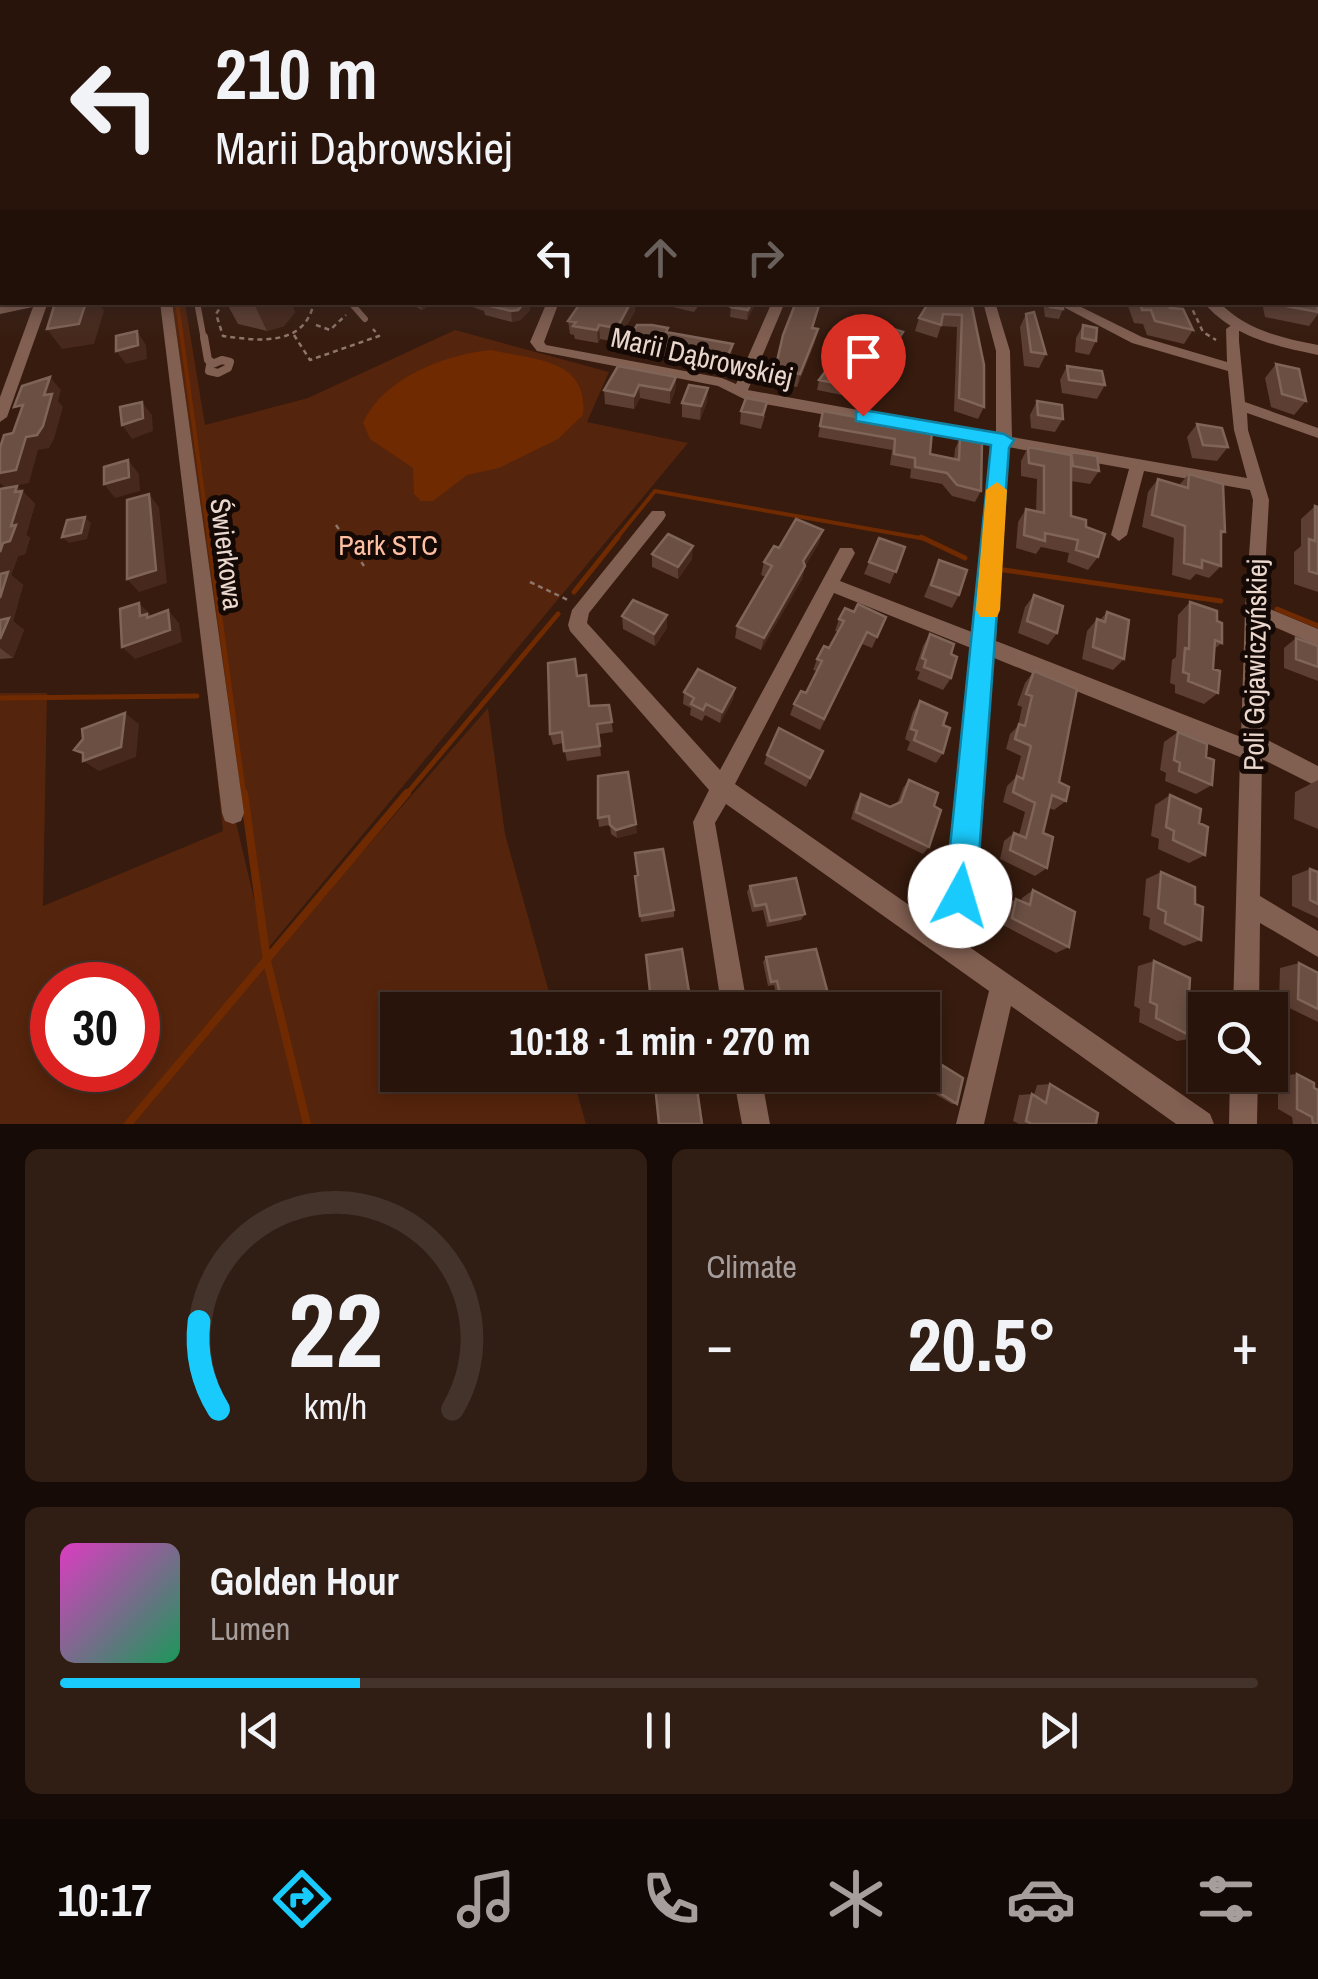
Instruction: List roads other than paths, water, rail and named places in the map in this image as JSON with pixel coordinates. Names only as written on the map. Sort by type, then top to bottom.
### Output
[{"type":"street","points":[[0,310],[30,305]]},
{"type":"street","points":[[0,417],[41,305]]},
{"type":"street","name":"Świerkowa","points":[[166,305],[232,813]]},
{"type":"street","name":"Marii Dąbrowskiej","points":[[552,305],[537,342],[548,349],[722,382],[748,396],[1259,486]]},
{"type":"street","points":[[740,391],[778,305]]},
{"type":"street","points":[[955,950],[986,644],[1000,448],[1004,440],[1003,351],[990,305]]},
{"type":"street","points":[[1066,305],[1137,340],[1234,368]]},
{"type":"street","points":[[1212,305],[1231,334],[1318,350]]},
{"type":"street","name":"Poli Gojawiczyńskiej","points":[[1231,334],[1234,330],[1241,430],[1259,486],[1246,992]]},
{"type":"street","points":[[1238,405],[1318,433]]},
{"type":"street","points":[[1120,535],[1138,464]]},
{"type":"street","points":[[658,515],[584,607],[577,625],[722,788],[1200,1124]]},
{"type":"street","points":[[732,992],[704,822],[846,553]]},
{"type":"street","points":[[830,584],[1254,748],[1318,777]]},
{"type":"street","points":[[1254,610],[1318,638]]},
{"type":"street","points":[[1248,902],[1318,946]]},
{"type":"street","points":[[970,1124],[1003,984]]},
{"type":"street","points":[[750,1092],[756,1124]]},
{"type":"street","points":[[1243,1124],[1244,1092]]},
{"type":"lane","points":[[198,305],[208,360],[212,363]]},
{"type":"lane","points":[[352,305],[366,320]]},
{"type":"waterway","points":[[177,305],[209,539]]},
{"type":"waterway","points":[[616,539],[655,491],[925,539]]},
{"type":"waterway","points":[[209,537],[244,796]]},
{"type":"waterway","points":[[574,592],[618,537]]},
{"type":"waterway","points":[[921,537],[925,539]]},
{"type":"waterway","points":[[925,539],[965,558]]},
{"type":"waterway","points":[[1004,570],[1221,601]]},
{"type":"waterway","points":[[1277,609],[1318,626]]},
{"type":"waterway","points":[[405,796],[558,614]]},
{"type":"waterway","points":[[0,698],[197,696]]},
{"type":"waterway","points":[[244,793],[267,959]]},
{"type":"waterway","points":[[267,959],[407,793]]},
{"type":"waterway","points":[[128,1124],[267,959]]},
{"type":"waterway","points":[[267,959],[307,1124]]},
{"type":"park label","name":"Park STC","points":[[388,545]]}]
